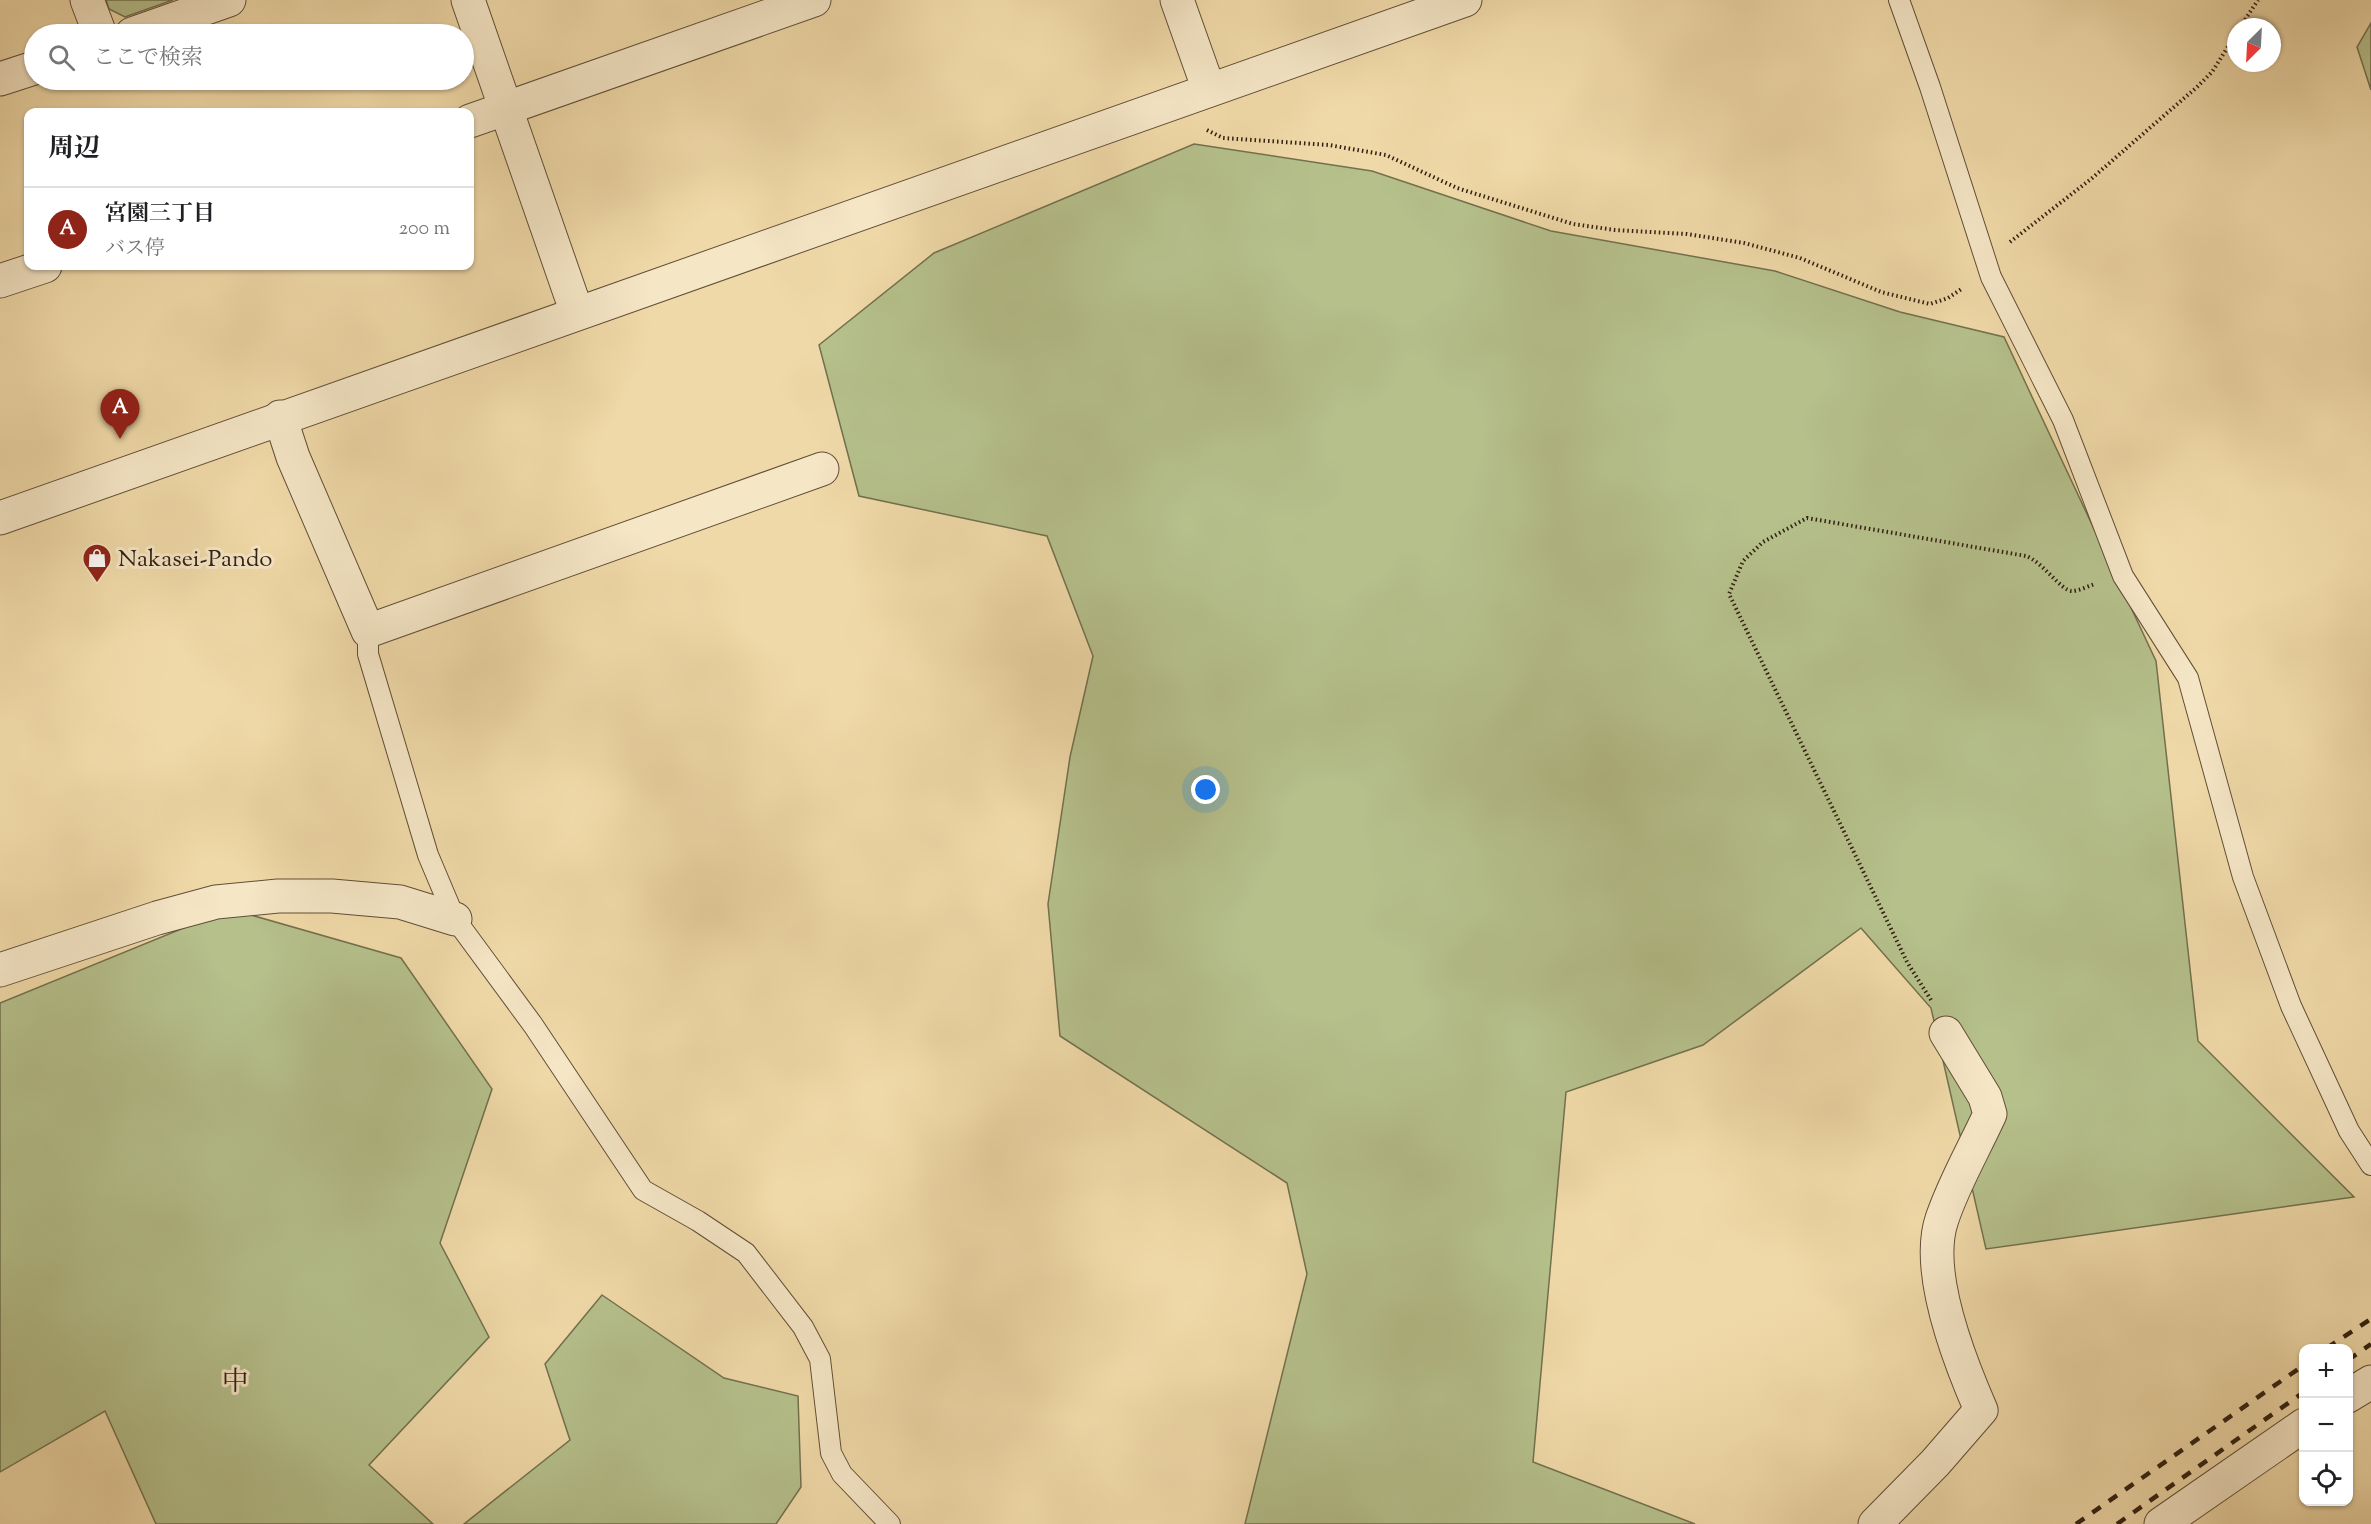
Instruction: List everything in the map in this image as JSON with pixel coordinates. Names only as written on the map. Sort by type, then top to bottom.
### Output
[{"type":"street","points":[[87,0],[96,24]]},
{"type":"street","points":[[161,24],[229,0]]},
{"type":"street","points":[[468,0],[577,314]]},
{"type":"street","points":[[474,120],[814,0]]},
{"type":"street","points":[[1177,0],[1209,90]]},
{"type":"street","points":[[0,518],[280,417],[1465,0]]},
{"type":"street","points":[[0,79],[24,71]]},
{"type":"street","points":[[0,281],[33,270]]},
{"type":"street","points":[[280,417],[293,457],[368,631],[822,469]]},
{"type":"street","points":[[0,970],[158,918],[216,902],[332,896],[400,902],[454,919]]},
{"type":"street","points":[[1875,1524],[1981,1410],[1962,1364],[1941,1288],[1937,1256],[1941,1221],[1990,1114],[1985,1097],[1946,1033]]},
{"type":"street","points":[[2353,1393],[2371,1382]]},
{"type":"street","points":[[2161,1524],[2299,1428]]},
{"type":"lane","points":[[1899,0],[1930,87],[1987,266],[2063,420],[2123,576],[2188,678],[2243,877],[2291,1006],[2349,1131],[2371,1165]]},
{"type":"lane","points":[[368,631],[368,654],[374,676],[428,855],[454,919],[546,1044],[644,1190],[698,1221],[746,1253],[803,1327],[820,1359],[831,1453],[842,1474],[890,1524]]},
{"type":"path","points":[[2246,18],[2258,0]]},
{"type":"path","points":[[1157,108],[1223,138],[1329,145],[1386,154],[1457,188],[1573,224],[1615,230],[1687,234],[1744,243],[1800,258],[1881,292],[1930,304],[1948,298],[2091,179],[2197,87],[2212,72],[2227,48]]},
{"type":"path","points":[[1946,1033],[1949,1030],[1907,962],[1729,594],[1743,561],[1763,542],[1807,518],[2026,556],[2037,560],[2064,588],[2071,591],[2123,576]]},
{"type":"green space","points":[[106,0],[173,0],[125,17],[109,9]]},
{"type":"green space","points":[[2371,23],[2371,90],[2357,47]]},
{"type":"green space","points":[[1194,144],[1372,171],[1551,231],[1775,271],[1900,312],[2004,337],[2156,661],[2198,1041],[2354,1197],[1986,1249],[1931,1008],[1861,928],[1703,1045],[1566,1092],[1533,1462],[1695,1524],[1245,1524],[1307,1274],[1287,1183],[1060,1036],[1048,904],[1070,757],[1093,656],[1047,536],[859,496],[819,345],[934,253]]},
{"type":"green space","points":[[230,909],[401,958],[492,1089],[440,1243],[489,1337],[369,1465],[433,1524],[156,1524],[105,1411],[0,1472],[0,1003]]},
{"type":"green space","points":[[602,1295],[724,1378],[798,1396],[801,1487],[776,1524],[464,1524],[570,1440],[545,1364]]},
{"type":"railway","points":[[2333,1344],[2371,1319]]},
{"type":"railway","points":[[2353,1357],[2371,1344]]},
{"type":"railway","points":[[2076,1524],[2299,1368]]},
{"type":"railway","points":[[2117,1524],[2299,1396]]},
{"type":"place","name":"宮園三丁目","points":[[120,439]]},
{"type":"place","name":"Nakasei-Pando","points":[[97,584]]},
{"type":"district","name":"中","points":[[235,1381]]}]
